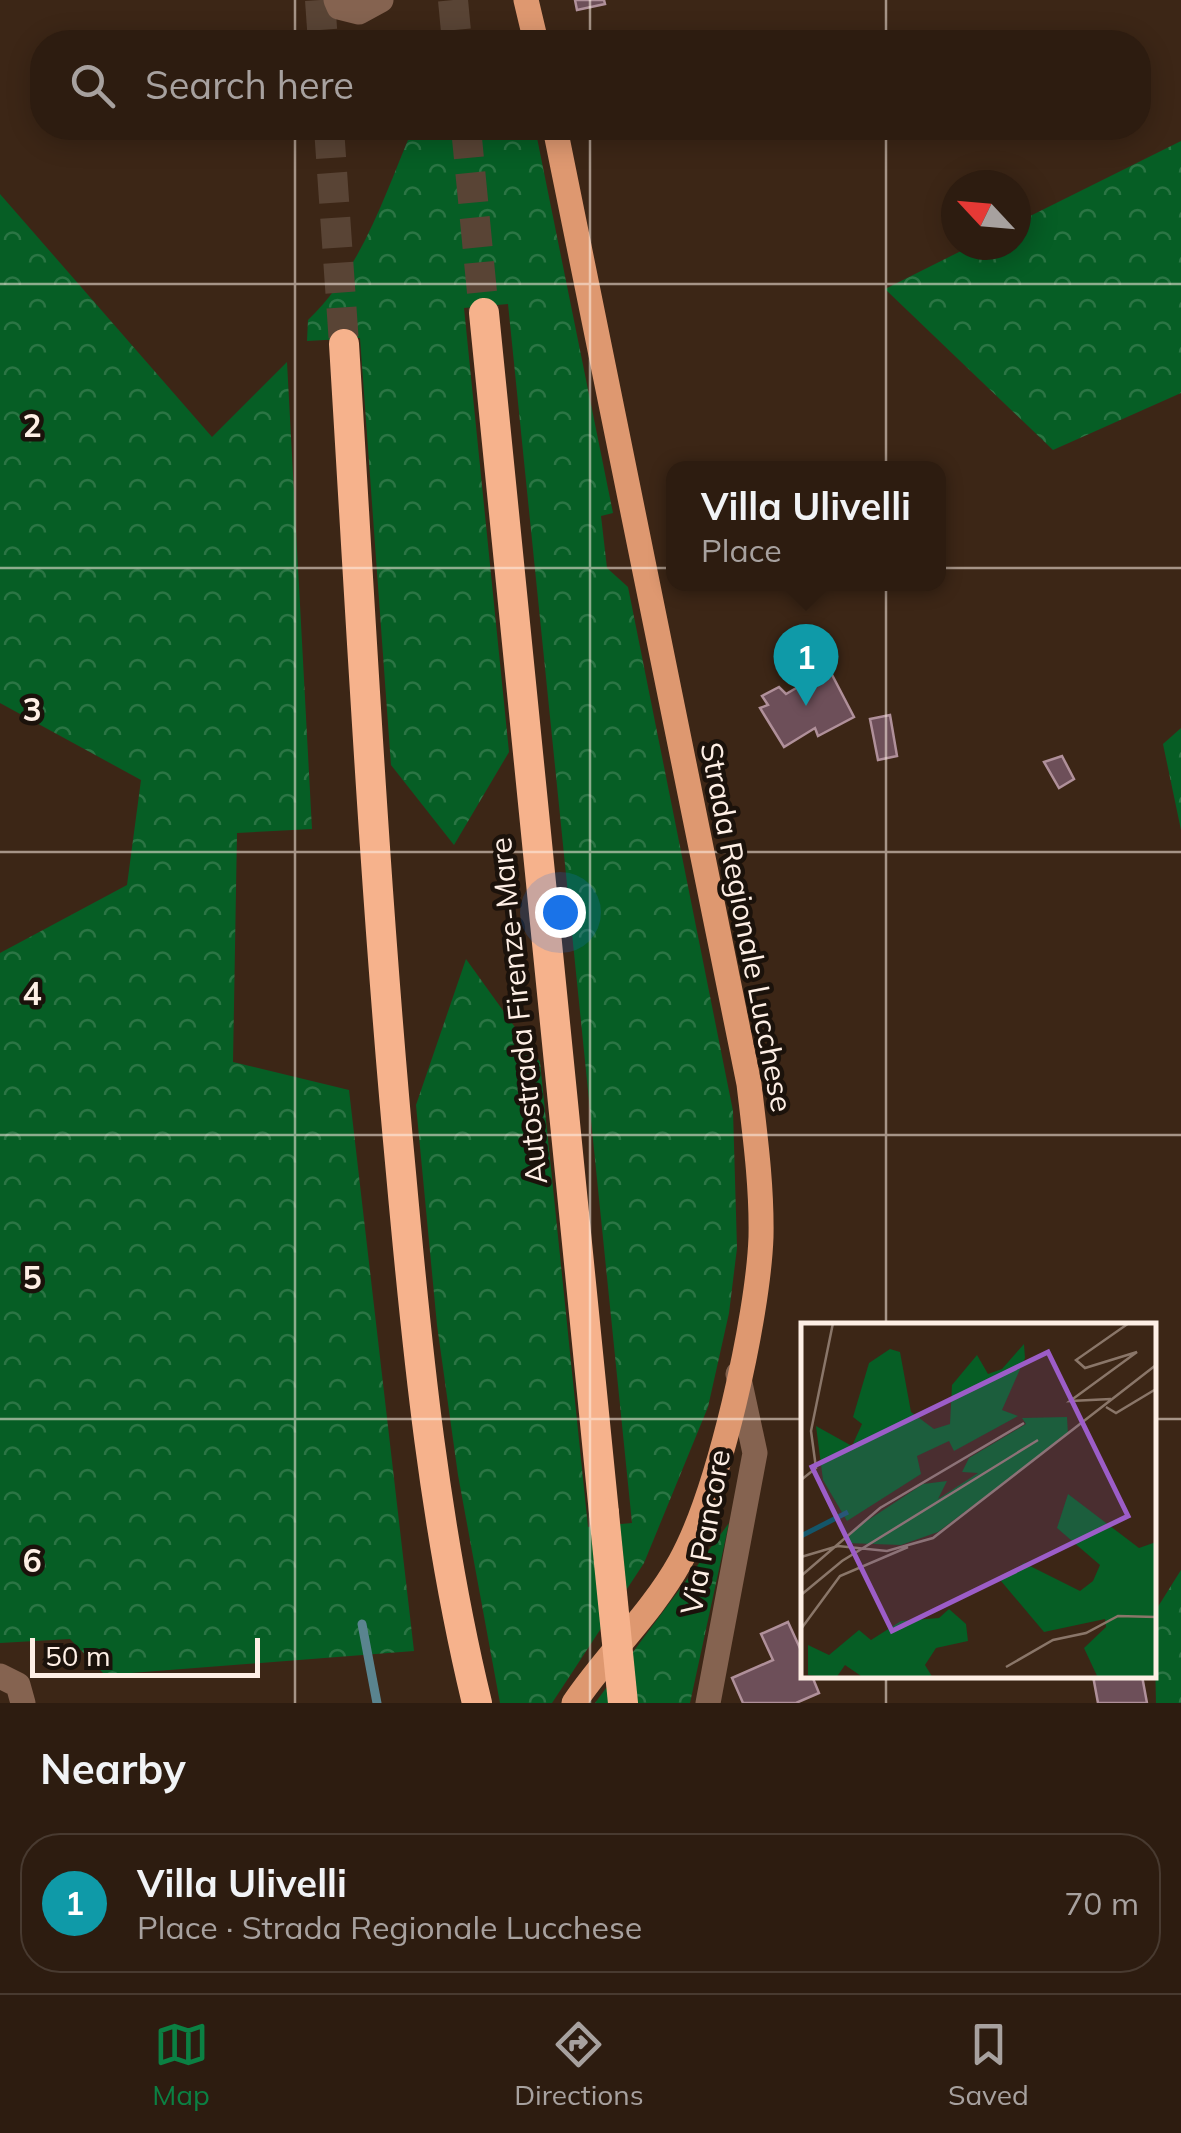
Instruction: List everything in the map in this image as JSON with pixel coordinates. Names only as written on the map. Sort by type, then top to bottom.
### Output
[{"type":"highway","name":"Autostrada Firenze-Mare","points":[[484,313],[623,1703]]},
{"type":"highway","points":[[344,344],[394,1096],[418,1351],[461,1636],[478,1703]]},
{"type":"main road","points":[[526,0],[533,30]]},
{"type":"main road","name":"Strada Regionale Lucchese","points":[[557,140],[749,1084],[761,1240],[738,1374],[703,1509],[682,1560],[664,1589],[574,1703]]},
{"type":"street","points":[[336,0],[340,7],[359,12],[380,0]]},
{"type":"street","name":"Via Pancore","points":[[708,1703],[755,1453],[738,1374]]},
{"type":"street","points":[[0,1676],[18,1685],[24,1703]]},
{"type":"green space","points":[[408,140],[537,140],[613,513],[601,516],[607,568],[628,587],[733,1111],[737,1248],[729,1313],[708,1407],[644,1563],[552,1703],[500,1703],[458,1475],[437,1325],[416,1105],[466,959],[540,1062],[588,1527],[632,1523],[508,304],[464,308],[509,752],[454,845],[391,765],[360,338],[307,341],[308,320],[344,277],[382,205]]},
{"type":"green space","points":[[1181,141],[1181,393],[1053,450],[885,289],[943,260],[1031,260],[1031,216]]},
{"type":"green space","points":[[0,194],[212,437],[287,362],[312,829],[237,833],[233,1062],[349,1090],[414,1651],[105,1675],[70,1639],[0,1643],[0,953],[127,885],[141,780],[0,703]]},
{"type":"green space","points":[[1181,728],[1181,830],[1163,744]]},
{"type":"green space","points":[[729,1523],[690,1703],[595,1703]]},
{"type":"green space","points":[[1181,1570],[1181,1703],[1156,1703],[1156,1610]]},
{"type":"building","points":[[575,0],[604,0],[605,4],[577,10]]},
{"type":"building","points":[[829,669],[854,717],[818,736],[815,728],[784,747],[760,708],[768,705],[762,696],[779,687],[786,694]]},
{"type":"building","points":[[890,715],[897,756],[878,760],[870,719]]},
{"type":"building","points":[[1062,756],[1074,779],[1059,788],[1044,762]]},
{"type":"building","points":[[788,1622],[801,1650],[801,1678],[813,1678],[819,1693],[796,1703],[743,1703],[732,1678],[773,1660],[761,1634]]},
{"type":"building","points":[[1093,1678],[1142,1678],[1147,1703],[1098,1703]]},
{"type":"waterway","points":[[362,1624],[377,1703]]},
{"type":"tunnel","points":[[320,0],[322,30]]},
{"type":"tunnel","points":[[453,0],[456,30]]},
{"type":"tunnel","points":[[330,140],[344,344]]},
{"type":"tunnel","points":[[467,140],[484,313]]},
{"type":"place","name":"Villa Ulivelli","points":[[806,706]]}]
